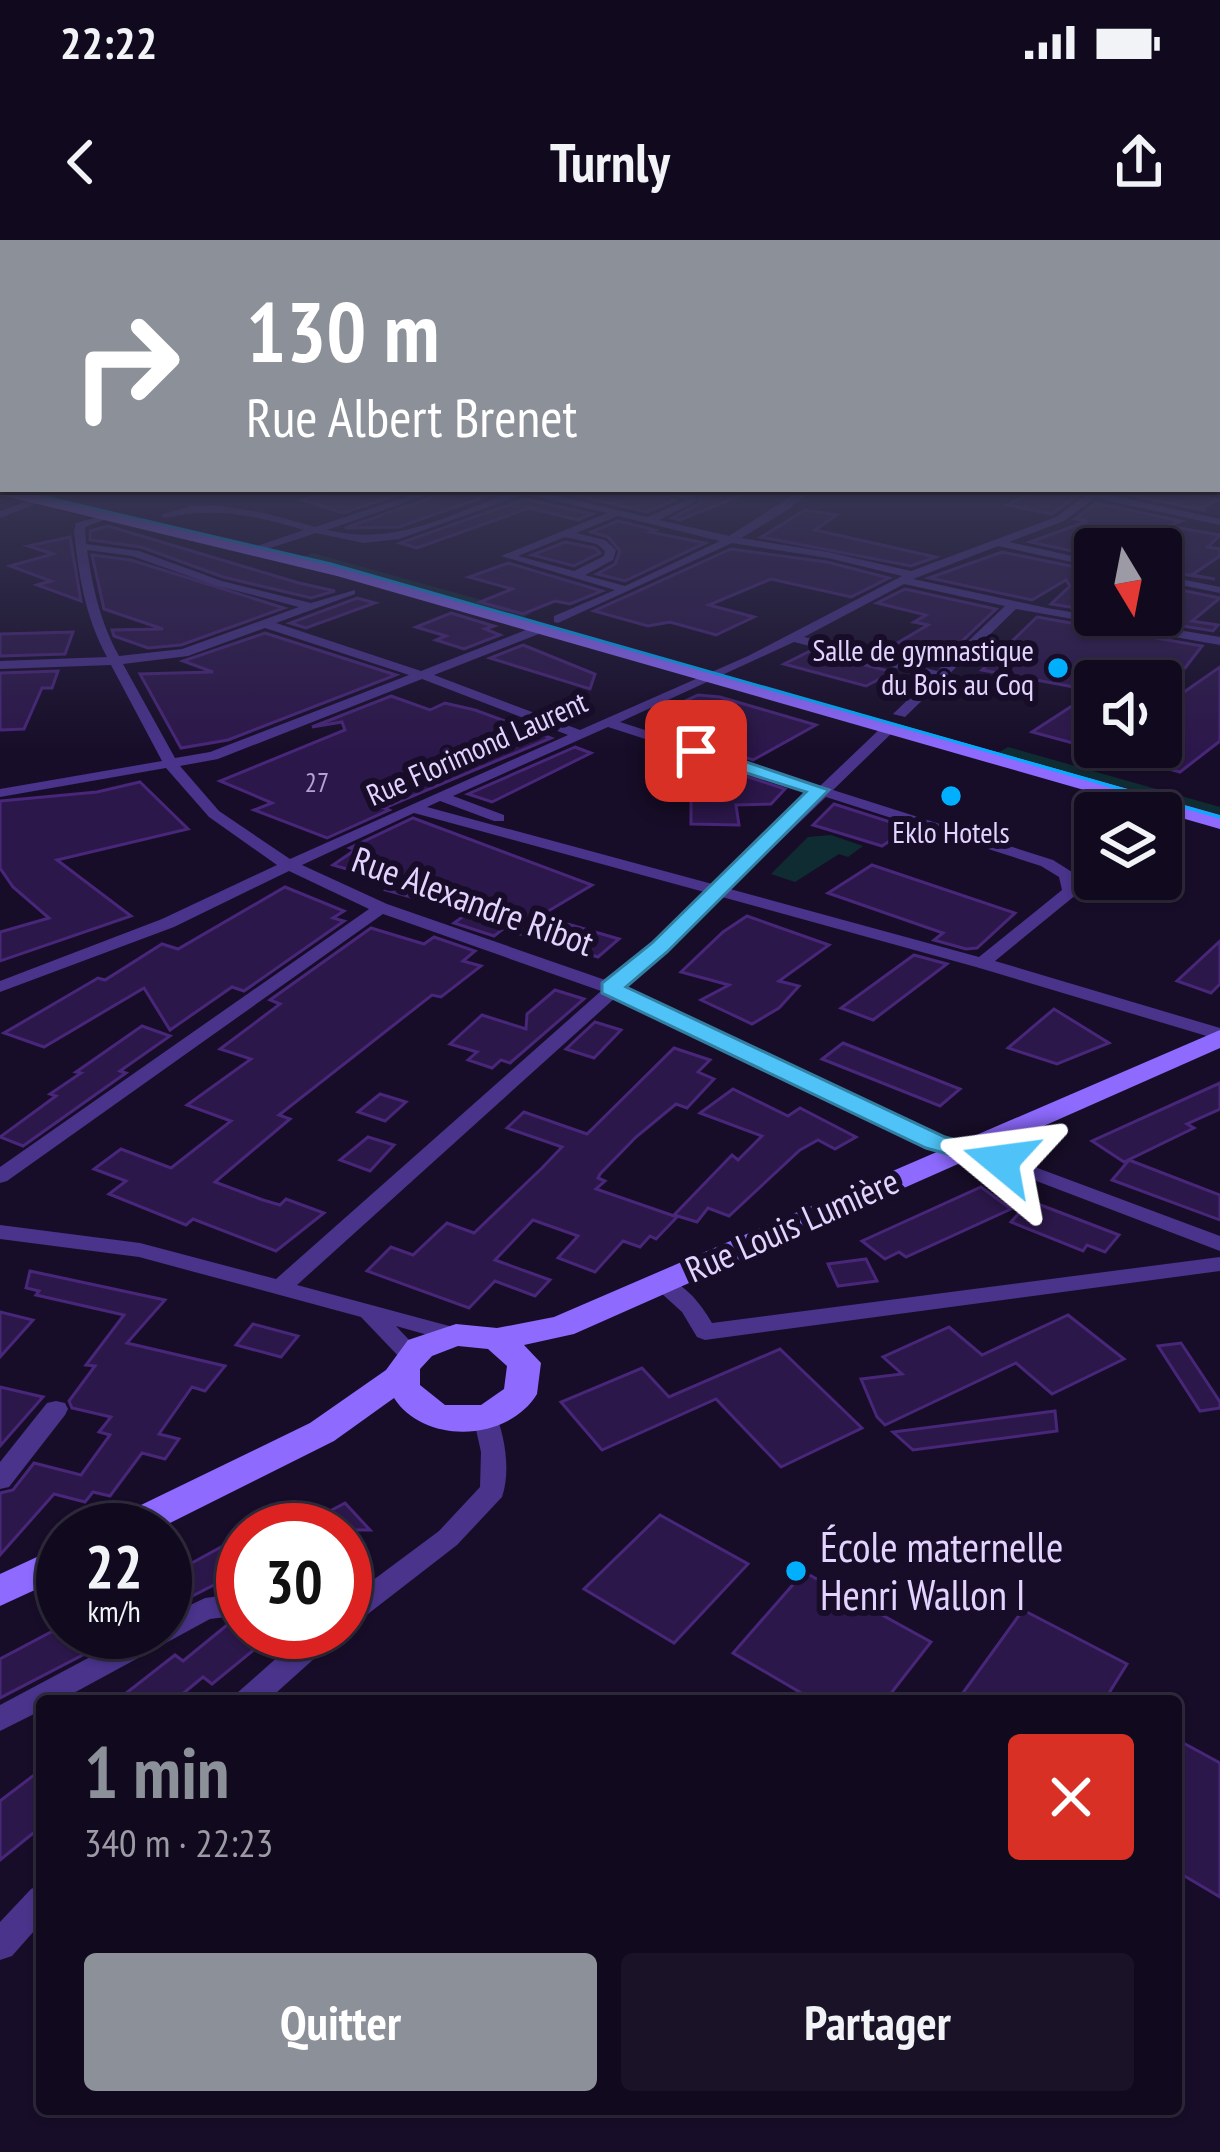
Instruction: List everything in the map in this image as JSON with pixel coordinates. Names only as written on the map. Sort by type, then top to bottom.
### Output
[{"type":"main road","points":[[342,574],[708,677],[1220,802]]},
{"type":"main road","points":[[395,574],[735,666],[1220,822]]},
{"type":"main road","name":"Rue Louis Lumière","points":[[497,1339],[562,1326],[1220,1036]]},
{"type":"main road","name":"Rue Louis Lumière","points":[[524,1364],[562,1326]]},
{"type":"main road","points":[[179,1503],[322,1432],[364,1419],[423,1413],[453,1420],[485,1416],[520,1394],[524,1364],[497,1339],[456,1335],[405,1366],[322,1432]]},
{"type":"main road","points":[[405,1366],[405,1397],[423,1413]]},
{"type":"main road","points":[[0,1591],[36,1573]]},
{"type":"street","name":"Rue Alexandre Ribot","points":[[86,574],[88,598],[111,662],[171,765],[214,814],[287,864],[381,908],[610,988],[936,1142],[1220,1244]]},
{"type":"street","points":[[201,574],[216,583],[310,606]]},
{"type":"street","points":[[568,574],[625,589]]},
{"type":"street","points":[[559,619],[655,574]]},
{"type":"street","points":[[895,574],[1013,604],[1220,640]]},
{"type":"street","name":"Rue Florimond Laurent","points":[[0,987],[168,922],[287,864],[735,666],[918,574]]},
{"type":"street","points":[[1182,582],[1220,590]]},
{"type":"street","points":[[0,665],[111,662],[184,652],[350,592]]},
{"type":"street","points":[[282,1286],[659,948],[1013,604]]},
{"type":"street","points":[[266,624],[579,734]]},
{"type":"street","points":[[0,794],[171,765],[247,746],[540,629]]},
{"type":"street","points":[[794,638],[941,676]]},
{"type":"street","points":[[605,722],[1047,863],[1066,875],[1071,891],[982,963]]},
{"type":"street","points":[[440,796],[606,859]]},
{"type":"street","points":[[413,808],[982,963],[1220,1036]]},
{"type":"street","points":[[0,1177],[381,908]]},
{"type":"street","points":[[0,1232],[140,1250],[456,1335]]},
{"type":"street","points":[[661,1283],[691,1307],[705,1332],[1220,1264]]},
{"type":"street","points":[[371,1315],[405,1366]]},
{"type":"street","points":[[0,1480],[56,1408]]},
{"type":"street","points":[[372,1596],[448,1538],[493,1490],[493,1452],[485,1416]]},
{"type":"street","points":[[44,1695],[111,1659]]},
{"type":"street","points":[[254,1695],[294,1659]]},
{"type":"street","points":[[0,1719],[36,1700]]},
{"type":"street","points":[[4,1932],[36,1904]]},
{"type":"green space","points":[[358,574],[389,574],[531,614],[519,619]]},
{"type":"green space","points":[[1008,747],[1167,792],[1125,792],[994,755]]},
{"type":"green space","points":[[1182,796],[1220,807],[1220,819],[1182,808]]},
{"type":"green space","points":[[831,835],[863,846],[848,857],[839,854],[795,882],[771,874],[808,837]]},
{"type":"building","points":[[32,574],[76,574],[81,601],[37,585],[51,581]]},
{"type":"building","points":[[96,574],[176,574],[284,608],[181,645],[148,648],[114,636],[112,630],[163,629],[104,609]]},
{"type":"building","points":[[215,574],[270,574],[335,591],[311,598]]},
{"type":"building","points":[[546,574],[602,591],[523,614],[480,602],[512,589],[469,577]]},
{"type":"building","points":[[598,574],[639,574],[625,581]]},
{"type":"building","points":[[675,574],[889,578],[851,597],[771,579],[709,605],[754,617],[716,635],[670,622],[648,626],[594,611]]},
{"type":"building","points":[[1074,574],[1074,608],[1051,604],[1070,586],[1066,580],[1032,600],[929,578]]},
{"type":"building","points":[[905,589],[996,609],[961,642],[925,663],[882,652],[928,625],[914,622],[926,615],[877,603]]},
{"type":"building","points":[[1182,590],[1220,598],[1192,621],[1218,625],[1213,631],[1182,626]]},
{"type":"building","points":[[357,598],[375,603],[306,628],[290,623]]},
{"type":"building","points":[[451,613],[494,626],[485,629],[500,635],[464,649],[436,640],[446,636],[416,627]]},
{"type":"building","points":[[1037,617],[1074,624],[1074,636],[1145,636],[1202,646],[1185,668],[1182,660],[1074,660],[1074,687],[982,670]]},
{"type":"building","points":[[73,632],[65,654],[0,656],[0,634]]},
{"type":"building","points":[[265,633],[396,675],[228,740],[181,748],[140,674],[213,672],[183,661]]},
{"type":"building","points":[[523,645],[595,674],[590,689],[490,658]]},
{"type":"building","points":[[810,651],[893,672],[866,686],[784,664]]},
{"type":"building","points":[[1220,667],[1220,741],[1180,772],[1165,768],[1182,768],[1182,693]]},
{"type":"building","points":[[58,671],[52,688],[42,688],[24,729],[0,730],[0,673]]},
{"type":"building","points":[[698,695],[816,725],[753,760],[699,743],[716,733],[655,715]]},
{"type":"building","points":[[391,696],[430,710],[445,703],[475,710],[551,738],[384,808],[389,810],[327,838],[254,810],[272,803],[220,781],[345,730],[342,722],[312,727]]},
{"type":"building","points":[[1074,705],[1074,743],[1032,732]]},
{"type":"building","points":[[575,747],[591,753],[492,802],[468,794]]},
{"type":"building","points":[[727,770],[785,789],[771,804],[736,805],[739,825],[691,824],[691,791]]},
{"type":"building","points":[[140,782],[188,829],[57,860],[131,916],[0,961],[0,932],[49,918],[13,887],[0,868],[0,801],[97,792]]},
{"type":"building","points":[[834,804],[909,828],[882,846],[813,825]]},
{"type":"building","points":[[413,818],[592,885],[540,916],[619,939],[598,957],[503,929],[494,936],[454,923],[468,913],[386,890],[394,883],[333,865],[355,850],[350,848]]},
{"type":"building","points":[[872,865],[1015,913],[977,948],[966,949],[934,940],[943,933],[828,893]]},
{"type":"building","points":[[285,887],[344,911],[333,918],[344,921],[244,991],[232,987],[170,1030],[144,988],[44,1047],[4,1033],[162,944],[178,949]]},
{"type":"building","points":[[747,916],[829,945],[779,981],[799,986],[779,1008],[752,1024],[701,1000],[729,985],[681,972]]},
{"type":"building","points":[[371,928],[424,944],[434,937],[475,951],[463,961],[481,966],[441,997],[432,995],[279,1115],[290,1119],[215,1182],[280,1205],[286,1199],[324,1213],[276,1251],[193,1219],[186,1225],[109,1194],[126,1181],[94,1169],[121,1149],[171,1168],[231,1121],[187,1105],[251,1059],[220,1049],[280,1004],[270,1000]]},
{"type":"building","points":[[1220,941],[1220,984],[1211,993],[1177,981]]},
{"type":"building","points":[[914,955],[947,964],[873,1020],[841,1008]]},
{"type":"building","points":[[555,990],[584,999],[510,1063],[501,1060],[492,1068],[468,1060],[477,1052],[450,1044],[482,1015],[526,1029],[527,1014]]},
{"type":"building","points":[[1054,1009],[1109,1043],[1057,1064],[1008,1048]]},
{"type":"building","points":[[595,1022],[621,1030],[594,1058],[566,1049]]},
{"type":"building","points":[[142,1026],[170,1036],[23,1146],[0,1137],[56,1096],[50,1094],[81,1073],[76,1072]]},
{"type":"building","points":[[843,1043],[960,1089],[940,1106],[822,1059]]},
{"type":"building","points":[[674,1048],[710,1060],[698,1072],[714,1079],[687,1108],[676,1104],[636,1137],[600,1174],[598,1178],[605,1181],[596,1189],[677,1217],[656,1239],[650,1236],[640,1247],[623,1241],[595,1272],[558,1258],[578,1236],[533,1220],[495,1260],[550,1280],[535,1296],[495,1281],[469,1308],[367,1271],[391,1247],[413,1255],[447,1223],[474,1233],[542,1168],[562,1147],[507,1128],[524,1112],[587,1134]]},
{"type":"building","points":[[1220,1083],[1220,1109],[1187,1124],[1194,1128],[1124,1162],[1092,1141]]},
{"type":"building","points":[[733,1089],[788,1116],[800,1108],[856,1137],[835,1149],[818,1140],[800,1150],[729,1216],[708,1208],[697,1222],[674,1215],[732,1155],[738,1160],[762,1136],[700,1113]]},
{"type":"building","points":[[380,1094],[406,1102],[385,1121],[358,1112]]},
{"type":"building","points":[[368,1137],[394,1145],[370,1171],[340,1160]]},
{"type":"building","points":[[1129,1160],[1220,1195],[1220,1220],[1112,1180]]},
{"type":"building","points":[[981,1187],[1011,1209],[906,1257],[899,1252],[885,1259],[862,1241]]},
{"type":"building","points":[[1030,1201],[1119,1235],[1105,1252],[1087,1245],[1083,1251],[1011,1222]]},
{"type":"building","points":[[866,1259],[877,1281],[838,1286],[828,1264]]},
{"type":"building","points":[[30,1271],[165,1300],[127,1343],[225,1366],[205,1391],[192,1387],[159,1434],[179,1439],[165,1459],[142,1453],[110,1496],[93,1492],[85,1502],[54,1494],[46,1503],[36,1503],[36,1514],[0,1555],[0,1493],[13,1490],[34,1463],[81,1475],[110,1435],[99,1432],[111,1417],[72,1408],[69,1401],[95,1366],[86,1365],[124,1315],[36,1295],[39,1291],[26,1288]]},
{"type":"building","points":[[0,1312],[33,1320],[0,1357]]},
{"type":"building","points":[[1068,1315],[1124,1359],[1052,1394],[1016,1363],[885,1425],[861,1379],[902,1374],[883,1357],[949,1327],[982,1355]]},
{"type":"building","points":[[253,1324],[298,1336],[281,1357],[236,1345]]},
{"type":"building","points":[[1181,1343],[1220,1408],[1200,1411],[1158,1346]]},
{"type":"building","points":[[780,1349],[862,1428],[781,1467],[716,1399],[602,1450],[561,1402],[642,1368],[669,1397]]},
{"type":"building","points":[[0,1387],[43,1397],[0,1446]]},
{"type":"building","points":[[1055,1411],[1057,1431],[913,1450],[893,1432]]},
{"type":"building","points":[[660,1515],[748,1564],[674,1643],[584,1589]]},
{"type":"building","points":[[216,1550],[216,1584],[192,1596],[192,1563]]},
{"type":"building","points":[[804,1572],[931,1642],[890,1695],[805,1695],[733,1653]]},
{"type":"building","points":[[1023,1610],[1127,1664],[1108,1695],[961,1695]]},
{"type":"building","points":[[216,1634],[216,1659],[243,1659],[212,1684],[203,1677],[181,1695],[124,1695],[170,1659],[192,1659],[192,1654]]},
{"type":"building","points":[[36,1640],[36,1659],[75,1659],[0,1698],[0,1659]]},
{"type":"building","points":[[1182,1742],[1220,1763],[1220,1897],[1182,1875]]},
{"type":"building","points":[[36,1774],[36,1831],[0,1860],[0,1801]]},
{"type":"tram line","points":[[367,574],[1220,817]]},
{"type":"place","name":"Salle de gymnastique du Bois au Coq","points":[[1058,668]]},
{"type":"place","name":"Eklo Hotels","points":[[951,796]]},
{"type":"place","name":"École maternelle Henri Wallon I","points":[[796,1571]]},
{"type":"route","points":[[696,751],[819,790],[659,948],[610,988],[936,1142],[1001,1161]]}]
